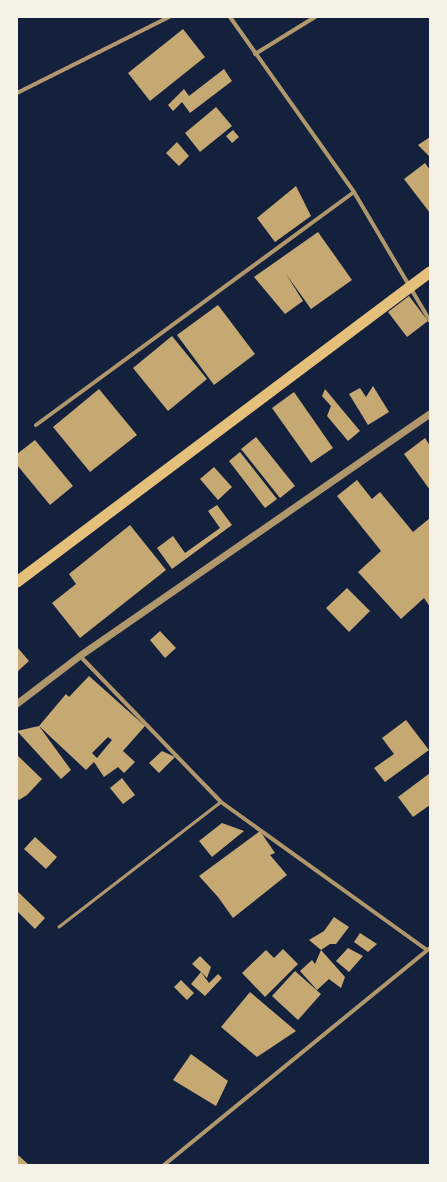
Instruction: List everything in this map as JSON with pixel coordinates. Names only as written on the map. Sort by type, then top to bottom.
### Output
[{"type":"highway","points":[[17,582],[430,272]]},
{"type":"street","points":[[17,93],[169,17]]},
{"type":"street","points":[[230,17],[354,192],[430,321]]},
{"type":"street","points":[[255,54],[315,17]]},
{"type":"street","points":[[36,425],[354,192]]},
{"type":"street","points":[[17,704],[80,656],[430,414]]},
{"type":"street","points":[[80,656],[222,802],[429,949],[164,1165]]},
{"type":"lane","points":[[59,927],[222,802]]},
{"type":"building","points":[[183,29],[205,57],[150,101],[128,73]]},
{"type":"building","points":[[224,69],[232,81],[190,113],[182,102],[173,111],[168,105],[184,89],[189,96]]},
{"type":"building","points":[[216,107],[232,126],[200,152],[185,133]]},
{"type":"building","points":[[233,130],[239,137],[232,143],[226,136]]},
{"type":"building","points":[[430,137],[430,157],[418,145]]},
{"type":"building","points":[[177,142],[189,156],[179,166],[166,153]]},
{"type":"building","points":[[425,163],[430,170],[430,213],[404,179]]},
{"type":"building","points":[[296,186],[311,216],[275,242],[257,218]]},
{"type":"building","points":[[318,232],[352,280],[311,309],[286,274],[303,301],[285,314],[254,277]]},
{"type":"building","points":[[409,296],[428,321],[407,337],[388,312]]},
{"type":"building","points":[[218,305],[255,354],[214,385],[177,335]]},
{"type":"building","points":[[172,336],[207,379],[168,411],[133,368]]},
{"type":"building","points":[[373,386],[389,412],[368,425],[349,394],[360,388],[366,397]]},
{"type":"building","points":[[99,389],[137,435],[90,472],[53,427]]},
{"type":"building","points":[[325,389],[360,431],[348,441],[327,416],[331,406],[322,396]]},
{"type":"building","points":[[294,392],[333,448],[311,463],[272,408]]},
{"type":"building","points":[[256,437],[295,486],[280,498],[241,449]]},
{"type":"building","points":[[425,438],[430,446],[430,490],[404,454]]},
{"type":"building","points":[[35,440],[73,486],[50,505],[17,465],[17,454]]},
{"type":"building","points":[[240,452],[277,499],[265,508],[229,461]]},
{"type":"building","points":[[214,467],[232,487],[218,500],[200,479]]},
{"type":"building","points":[[357,480],[372,499],[380,492],[413,532],[430,518],[430,607],[424,598],[401,619],[358,572],[381,551],[337,496]]},
{"type":"building","points":[[217,505],[232,525],[172,569],[157,548],[173,536],[185,553],[220,528],[208,511]]},
{"type":"building","points":[[130,525],[166,570],[80,638],[52,603],[76,584],[69,574]]},
{"type":"building","points":[[347,588],[370,611],[349,632],[326,608]]},
{"type":"building","points":[[160,631],[176,648],[165,658],[150,640]]},
{"type":"building","points":[[17,647],[29,661],[17,672]]},
{"type":"building","points":[[89,676],[145,726],[123,751],[135,762],[124,773],[118,767],[104,777],[94,762],[86,770],[39,726],[66,694],[69,697]],"holes":[[[108,737],[112,740],[97,758],[92,753]]]},
{"type":"building","points":[[406,720],[429,750],[385,782],[374,768],[394,754],[382,738]]},
{"type":"building","points":[[39,726],[71,770],[61,779],[17,731]]},
{"type":"building","points":[[162,751],[175,757],[159,773],[149,763]]},
{"type":"building","points":[[17,755],[42,779],[27,795],[19,800],[17,798]]},
{"type":"building","points":[[430,773],[430,805],[413,817],[398,797]]},
{"type":"building","points":[[122,778],[135,795],[123,804],[110,788]]},
{"type":"building","points":[[222,823],[244,831],[212,857],[199,841]]},
{"type":"building","points":[[260,831],[275,853],[270,855],[287,875],[233,918],[218,897],[199,876]]},
{"type":"building","points":[[35,837],[57,857],[46,869],[24,849]]},
{"type":"building","points":[[17,891],[45,918],[35,929],[17,911]]},
{"type":"building","points":[[334,917],[349,927],[336,944],[330,944],[321,950],[309,940],[324,931]]},
{"type":"building","points":[[360,933],[377,944],[368,952],[354,942]]},
{"type":"building","points":[[348,948],[363,956],[349,972],[336,961]]},
{"type":"building","points":[[283,949],[298,964],[265,997],[242,973],[266,950],[274,958]]},
{"type":"building","points":[[321,950],[345,977],[341,988],[329,979],[317,990],[300,971],[312,960],[315,964]]},
{"type":"building","points":[[200,956],[211,967],[207,978],[192,964]]},
{"type":"building","points":[[295,971],[321,994],[298,1020],[272,996]]},
{"type":"building","points":[[201,972],[209,983],[218,974],[222,978],[205,996],[191,984]]},
{"type":"building","points":[[181,980],[194,993],[187,1000],[174,987]]},
{"type":"building","points":[[250,992],[296,1031],[257,1057],[221,1027]]},
{"type":"building","points":[[191,1054],[228,1081],[216,1106],[173,1080]]},
{"type":"building","points":[[17,1154],[29,1165],[17,1165]]}]
